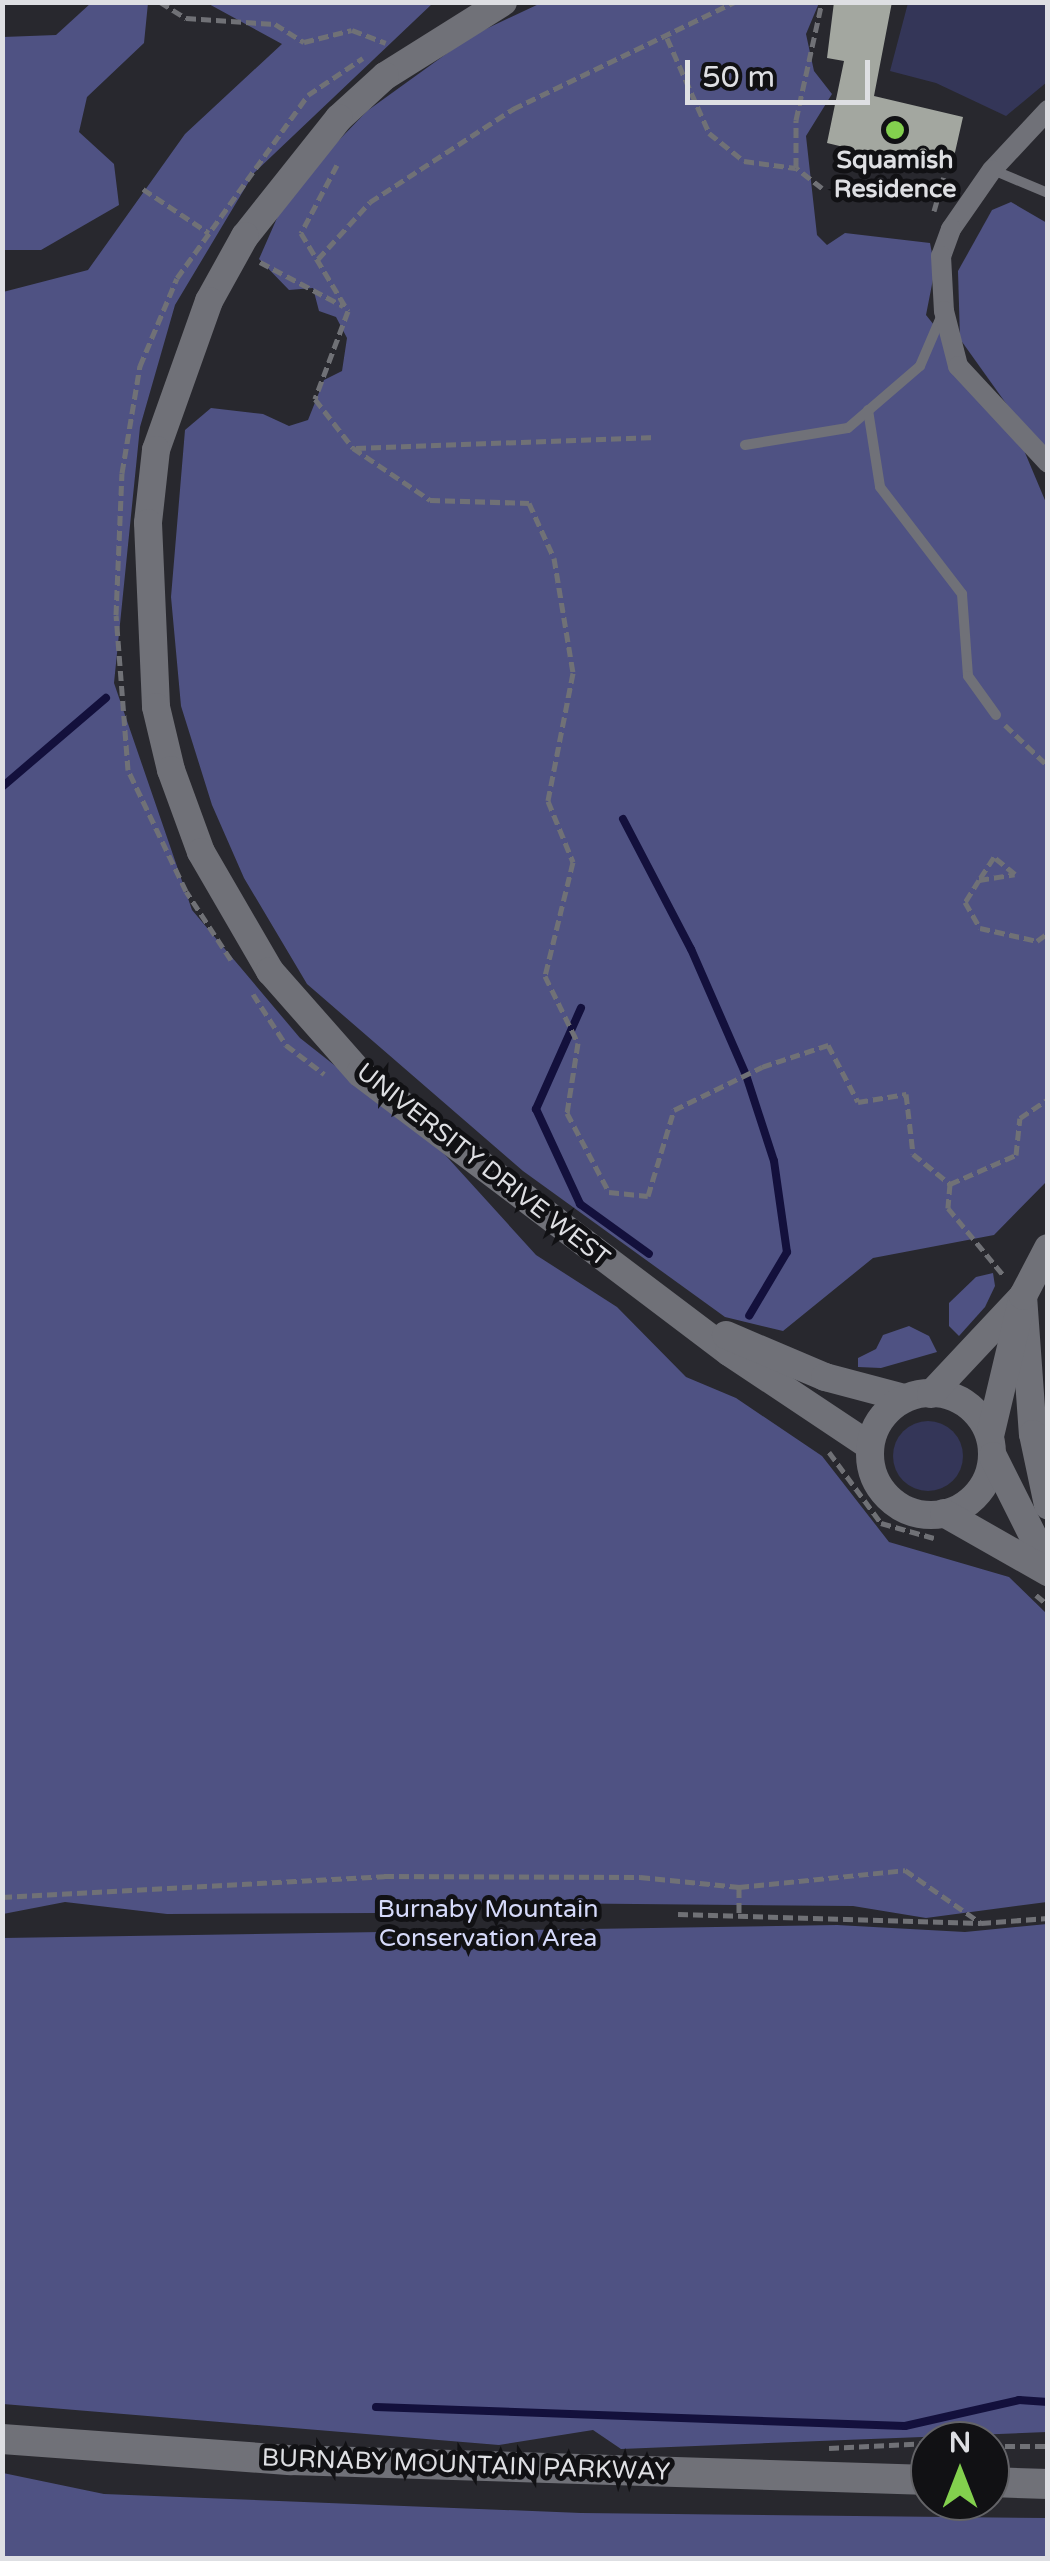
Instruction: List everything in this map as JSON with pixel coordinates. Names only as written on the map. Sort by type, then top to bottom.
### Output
[{"type":"main road","name":"BURNABY MOUNTAIN PARKWAY","points":[[2,2439],[291,2460],[910,2479]]},
{"type":"main road","points":[[1010,2483],[1048,2484]]},
{"type":"street","name":"UNIVERSITY DRIVE WEST","points":[[503,2],[416,54],[339,118],[289,174],[237,250],[182,366],[156,450],[148,523],[156,707],[201,852],[270,971],[360,1073],[625,1275],[710,1332],[730,1352],[870,1446]]},
{"type":"street","points":[[1048,110],[992,170],[951,229],[941,256],[944,311],[958,366],[1048,462]]},
{"type":"street","points":[[1013,1286],[991,1446],[978,1493],[944,1513],[925,1514],[890,1498],[878,1484],[870,1446],[880,1418],[918,1396],[1013,1286],[1048,1248]]},
{"type":"street","points":[[1013,1286],[1032,1434],[1048,1505]]},
{"type":"street","name":"UNIVERSITY DRIVE WEST","points":[[710,1332],[740,1338],[825,1377],[918,1396]]},
{"type":"street","points":[[918,1396],[967,1406],[991,1446],[1048,1569]]},
{"type":"street","points":[[944,1513],[1048,1569]]},
{"type":"lane","points":[[992,170],[1048,192]]},
{"type":"lane","points":[[745,445],[848,428],[920,366],[944,311]]},
{"type":"lane","points":[[868,410],[880,487],[962,594],[968,676],[996,715]]},
{"type":"path","points":[[160,2],[186,18],[275,24],[304,42],[352,30],[386,43]]},
{"type":"path","points":[[318,260],[370,202],[512,110],[667,38],[734,2]]},
{"type":"path","points":[[796,168],[796,120],[822,2]]},
{"type":"path","points":[[236,968],[186,891],[128,770],[116,615],[122,473],[140,366],[177,278],[308,94],[402,33]]},
{"type":"path","points":[[667,38],[709,132],[744,161],[796,168],[822,188]]},
{"type":"path","points":[[338,163],[301,232],[346,307],[315,399],[353,448],[430,500],[529,503],[554,558],[573,673],[548,801],[573,862],[545,976],[578,1044],[567,1113],[609,1192],[648,1196],[674,1110],[762,1066],[828,1045],[858,1102],[906,1094],[912,1154],[950,1184]]},
{"type":"path","points":[[931,224],[944,177]]},
{"type":"path","points":[[143,189],[209,234]]},
{"type":"path","points":[[237,250],[346,307]]},
{"type":"path","points":[[353,448],[656,437]]},
{"type":"path","points":[[996,715],[1048,766]]},
{"type":"path","points":[[979,880],[1015,874],[994,857],[979,880],[965,902],[980,928],[1037,941],[1048,933]]},
{"type":"path","points":[[246,983],[286,1045],[330,1079]]},
{"type":"path","points":[[950,1184],[1016,1155],[1020,1118],[1048,1099]]},
{"type":"path","points":[[950,1184],[948,1208],[1013,1286]]},
{"type":"path","points":[[819,1441],[881,1523],[917,1537],[954,1540]]},
{"type":"path","points":[[2,1897],[384,1876],[640,1877],[739,1886],[905,1870],[981,1923]]},
{"type":"path","points":[[739,1886],[740,1914]]},
{"type":"path","points":[[678,1914],[981,1923],[1048,1918]]},
{"type":"path","points":[[1010,2446],[1048,2446]]},
{"type":"shaded area","points":[[91,3],[148,3],[144,43],[87,97],[79,132],[114,164],[119,205],[41,250],[3,250],[3,37],[56,35]]},
{"type":"shaded area","points":[[207,3],[433,3],[254,173],[175,305],[140,427],[114,683],[192,910],[300,1038],[438,1147],[536,1255],[617,1307],[686,1377],[736,1398],[822,1456],[889,1542],[1009,1577],[1047,1614],[1047,1902],[926,1918],[853,1906],[533,1903],[378,1913],[167,1914],[65,1902],[3,1914],[3,292],[88,270],[185,134],[282,44]]},
{"type":"shaded area","points":[[541,3],[819,3],[806,34],[814,71],[832,94],[806,136],[817,235],[827,245],[845,233],[930,243],[935,269],[926,315],[1013,424],[1047,505],[1048,1180],[994,1235],[873,1258],[783,1331],[725,1317],[523,1171],[307,984],[244,878],[212,805],[181,706],[171,597],[185,430],[211,408],[263,414],[289,426],[308,420],[324,380],[342,371],[347,338],[336,317],[319,311],[313,288],[289,290],[259,259],[288,193],[367,111],[471,36]]},
{"type":"shaded area","points":[[908,3],[1047,3],[1047,82],[1006,116],[936,83],[890,71]]},
{"type":"shaded area","points":[[1011,202],[1047,223],[1047,447],[1035,444],[960,339],[958,271],[992,210]]},
{"type":"shaded area","points":[[993,1273],[995,1286],[985,1307],[959,1336],[949,1326],[949,1303],[976,1277]]},
{"type":"shaded area","points":[[909,1326],[929,1336],[937,1352],[881,1368],[858,1367],[858,1358],[876,1349],[883,1335]]},
{"type":"shaded area","points":[[928,1421],[953,1431],[963,1456],[953,1481],[928,1491],[903,1481],[893,1456],[903,1431]]},
{"type":"shaded area","points":[[1047,1924],[1047,2432],[1010,2433],[1010,2421],[910,2421],[910,2437],[621,2449],[593,2430],[499,2445],[3,2404],[3,1938],[837,1925],[965,1932]]},
{"type":"shaded area","points":[[3,2473],[104,2494],[581,2513],[910,2517],[910,2521],[1047,2518],[1047,2558],[3,2558]]},
{"type":"building","points":[[834,2],[892,2],[874,96],[963,117],[951,170],[851,157],[852,149],[827,143],[844,61],[827,58]]},
{"type":"waterway","points":[[2,787],[106,698]]},
{"type":"waterway","points":[[623,819],[691,949],[746,1075],[774,1161],[787,1252],[749,1316]]},
{"type":"waterway","points":[[581,1008],[536,1109],[580,1204],[649,1254]]},
{"type":"waterway","points":[[376,2407],[905,2426],[1019,2400],[1048,2402]]},
{"type":"place","name":"Squamish Residence","points":[[895,130]]},
{"type":"park label","name":"Burnaby Mountain Conservation Area","points":[[488,1924]]}]
